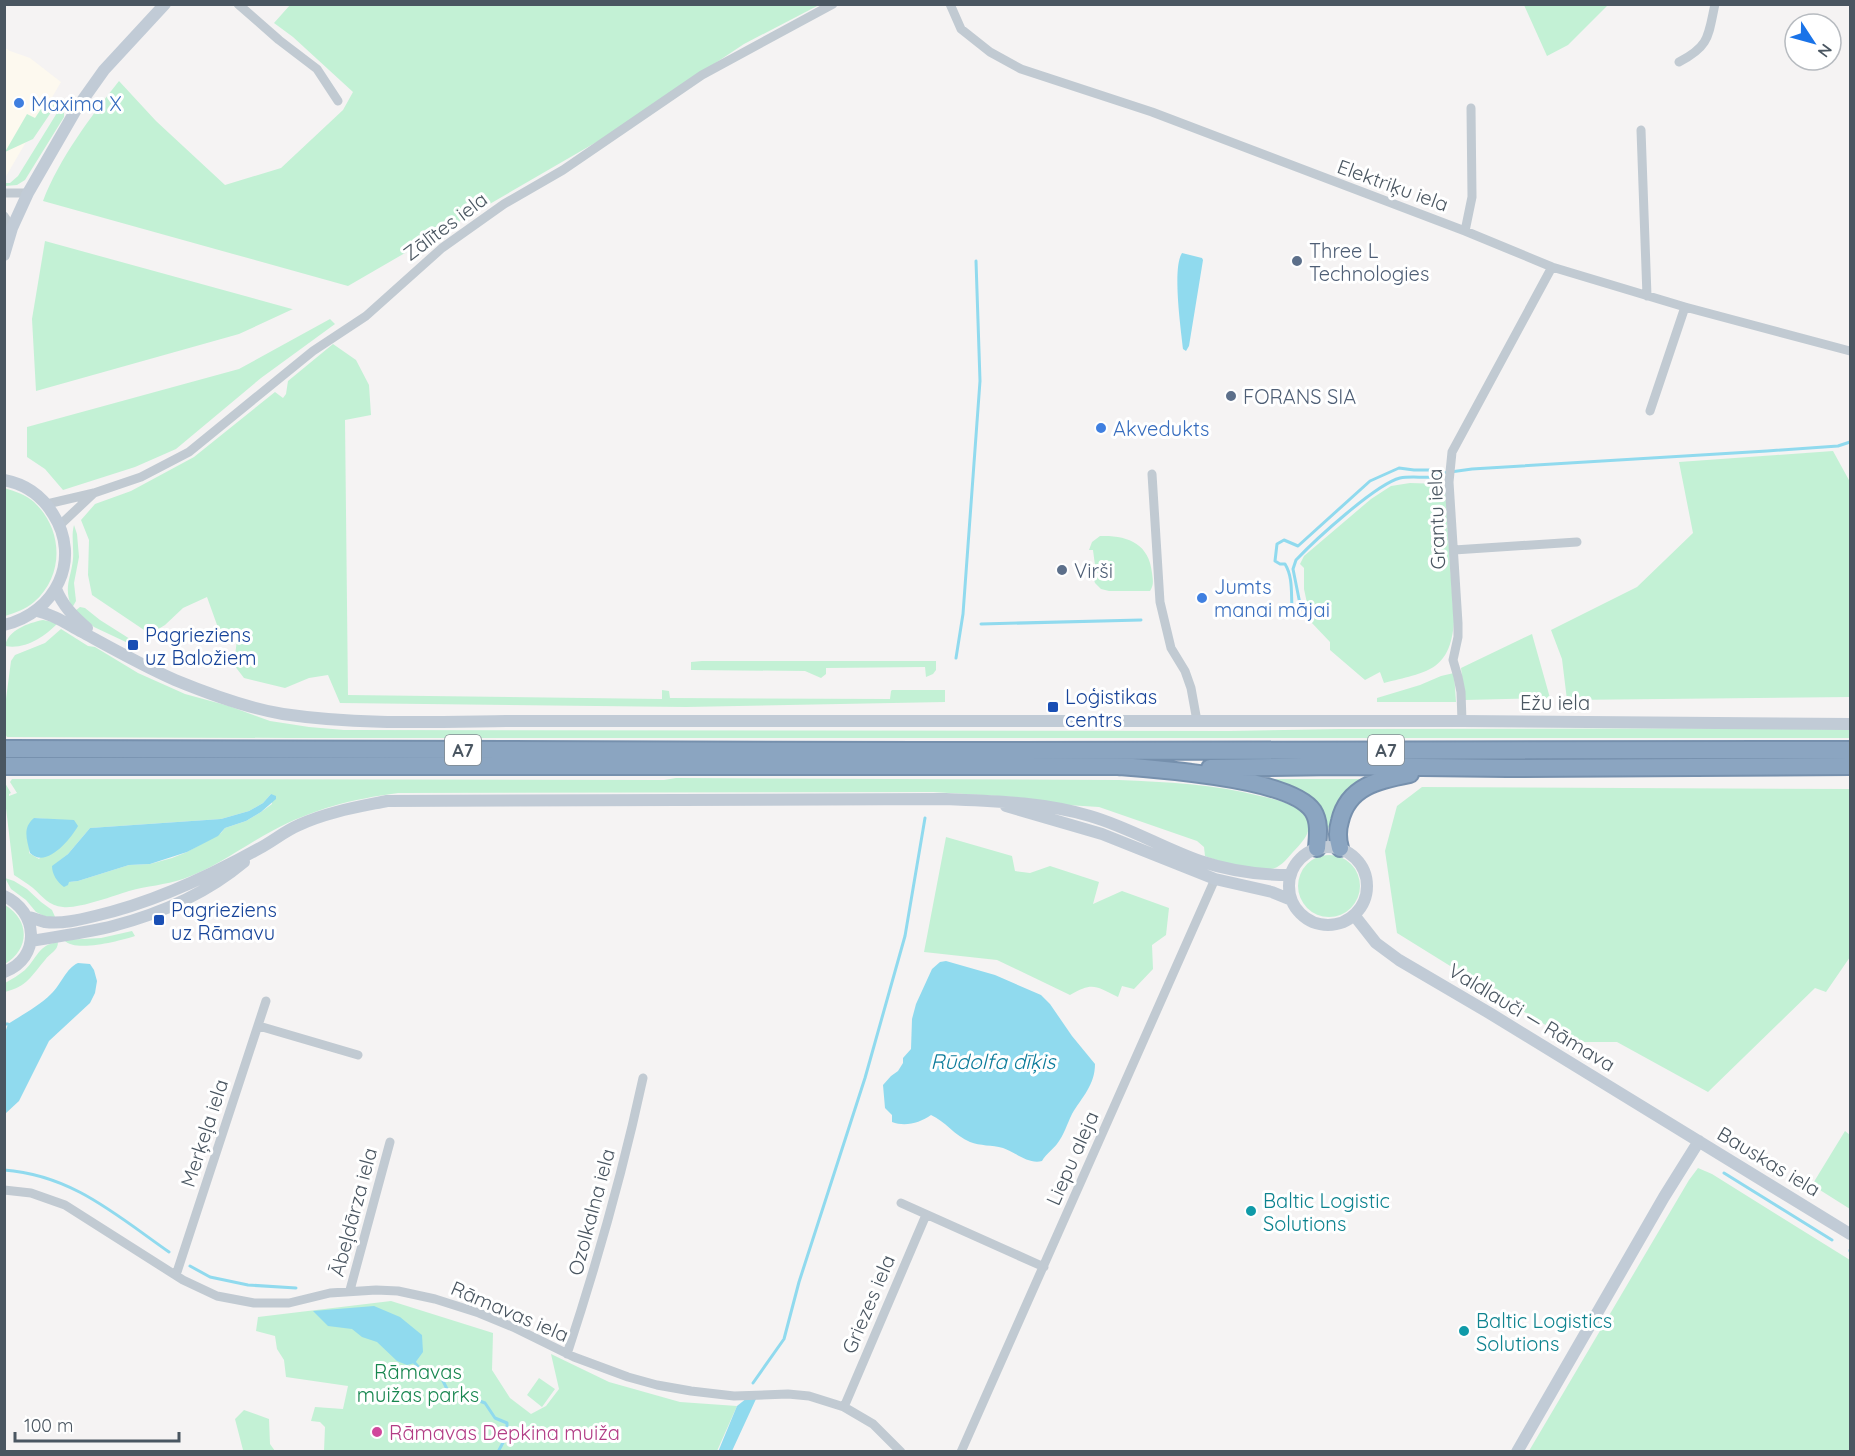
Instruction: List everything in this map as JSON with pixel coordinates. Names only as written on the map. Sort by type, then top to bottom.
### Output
[{"type":"highway","name":"A7","points":[[4,749],[1851,750]]},
{"type":"highway","name":"A7","points":[[4,766],[1118,766],[1161,769],[1337,766],[1851,766]]},
{"type":"highway","points":[[1341,848],[1337,833],[1341,813],[1356,793],[1376,781],[1450,767]]},
{"type":"highway","points":[[1161,769],[1245,782],[1291,795],[1313,811],[1318,827],[1317,848]]},
{"type":"main road","points":[[4,255],[12,228],[28,193],[77,108],[104,70],[165,4]]},
{"type":"main road","points":[[4,480],[23,486],[47,504],[60,525],[65,545],[62,575],[56,589],[37,612],[5,627]]},
{"type":"main road","points":[[56,589],[61,602],[70,614],[96,638]]},
{"type":"main road","points":[[37,612],[64,621],[96,638]]},
{"type":"main road","name":"Ežu iela","points":[[96,638],[175,680],[245,705],[281,714],[386,723],[1462,721],[1851,724]]},
{"type":"main road","points":[[28,917],[43,922],[58,922],[79,920],[112,912],[171,892],[261,848],[296,826],[357,807],[387,801],[946,799],[1023,802],[1077,812],[1221,867],[1252,874],[1289,875]]},
{"type":"main road","points":[[994,802],[1119,840],[1215,879],[1272,892],[1289,899],[1300,914],[1309,921],[1321,925],[1344,922],[1362,906],[1366,894],[1366,874],[1358,861],[1341,848],[1329,846],[1317,848],[1307,852],[1299,859],[1289,875],[1289,899]]},
{"type":"main road","points":[[31,941],[111,926],[163,909],[206,889],[261,848]]},
{"type":"main road","points":[[4,896],[22,907],[32,929],[27,953],[20,962],[4,972]]},
{"type":"main road","name":"Valdlauči — Rāmava","points":[[1354,915],[1376,943],[1400,960],[1699,1141]]},
{"type":"main road","points":[[1517,1452],[1664,1197],[1699,1141]]},
{"type":"main road","name":"Bauskas iela","points":[[1699,1141],[1851,1234]]},
{"type":"street","points":[[238,4],[317,69],[339,101]]},
{"type":"street","name":"Zālītes iela","points":[[47,504],[94,493],[141,477],[189,452],[313,351],[366,316],[442,248],[504,204],[563,170],[702,75],[833,4]]},
{"type":"street","name":"Elektriķu iela","points":[[950,4],[961,28],[990,52],[1021,69],[1152,112],[1552,267],[1686,308],[1851,351]]},
{"type":"street","points":[[1679,62],[1695,53],[1708,38],[1715,4]]},
{"type":"street","points":[[1464,231],[1472,197],[1471,108]]},
{"type":"street","points":[[1641,130],[1647,296]]},
{"type":"street","points":[[4,193],[28,193]]},
{"type":"street","points":[[4,216],[12,228]]},
{"type":"street","name":"Grantu iela","points":[[1462,721],[1461,692],[1453,660],[1458,623],[1449,482],[1452,452],[1552,267]]},
{"type":"street","points":[[1650,411],[1686,308]]},
{"type":"street","points":[[1152,474],[1160,602],[1171,648],[1185,671],[1191,688],[1197,721]]},
{"type":"street","name":"Zālītes iela","points":[[60,525],[94,493]]},
{"type":"street","points":[[1454,550],[1577,542]]},
{"type":"street","name":"Liepu aleja","points":[[961,1452],[1215,879]]},
{"type":"street","name":"Merķeļa iela","points":[[176,1275],[266,1001]]},
{"type":"street","points":[[259,1026],[358,1055]]},
{"type":"street","name":"Ozolkalna iela","points":[[567,1354],[588,1290],[625,1157],[643,1078]]},
{"type":"street","name":"Ābeļdārza iela","points":[[350,1290],[390,1142]]},
{"type":"street","name":"Rāmavas iela","points":[[4,1190],[31,1193],[65,1205],[176,1275],[217,1296],[254,1303],[289,1303],[350,1290],[398,1291],[435,1299],[513,1327],[567,1354],[628,1377],[657,1385],[734,1396],[788,1394],[809,1396],[844,1407],[873,1424],[901,1452]]},
{"type":"street","points":[[901,1203],[1044,1267]]},
{"type":"street","name":"Griezes iela","points":[[844,1407],[926,1215]]},
{"type":"shaded area","points":[[4,47],[30,58],[61,82],[5,178]]},
{"type":"green space","points":[[290,5],[819,5],[744,44],[600,140],[348,286],[43,201],[67,154],[119,81],[156,121],[225,185],[281,168],[343,110],[353,92],[293,37],[274,23]]},
{"type":"green space","points":[[1524,5],[1608,5],[1568,45],[1547,56]]},
{"type":"green space","points":[[47,100],[56,105],[33,139],[5,152],[27,114],[35,118]]},
{"type":"green space","points":[[60,108],[64,112],[64,117],[25,180],[17,185],[5,186],[5,183],[10,183],[18,176]]},
{"type":"green space","points":[[45,241],[293,309],[239,334],[36,391],[32,319]]},
{"type":"green space","points":[[330,319],[335,324],[261,378],[176,449],[135,467],[63,490],[45,469],[27,457],[27,427],[239,369]]},
{"type":"green space","points":[[333,344],[356,360],[369,385],[371,415],[345,420],[348,695],[662,699],[662,690],[669,691],[670,698],[890,699],[892,690],[945,690],[945,702],[686,707],[340,703],[328,675],[309,678],[285,688],[244,678],[234,665],[237,639],[221,636],[207,597],[183,608],[165,625],[150,634],[92,595],[88,575],[89,540],[81,520],[95,504],[131,491],[194,457],[275,392],[283,398],[288,381]]},
{"type":"green space","points":[[1833,451],[1850,482],[1850,697],[1567,700],[1562,659],[1551,630],[1637,587],[1693,533],[1679,462]]},
{"type":"green space","points":[[1410,483],[1442,484],[1445,488],[1454,622],[1452,639],[1441,660],[1424,672],[1384,683],[1380,672],[1365,680],[1330,650],[1330,642],[1311,622],[1304,589],[1304,568],[1300,564],[1304,556],[1371,499],[1391,486]]},
{"type":"green space","points":[[4,488],[27,497],[44,513],[55,538],[56,552],[51,579],[44,591],[28,607],[5,616]]},
{"type":"green space","points":[[74,525],[79,557],[74,583],[76,601],[72,608],[68,589],[73,559]]},
{"type":"green space","points":[[1100,536],[1128,539],[1141,548],[1150,563],[1153,582],[1150,591],[1109,591],[1101,589],[1095,583],[1093,577],[1104,576],[1104,573],[1096,573],[1093,550],[1089,550],[1092,542]]},
{"type":"green space","points":[[80,607],[85,608],[130,639],[128,643],[94,627],[75,611]]},
{"type":"green space","points":[[43,620],[58,623],[34,641],[20,646],[5,646],[14,632],[25,625]]},
{"type":"green space","points":[[61,629],[138,673],[185,694],[229,706],[270,721],[344,730],[1230,731],[1850,728],[1850,738],[7,737],[5,734],[6,699],[11,661],[15,655],[45,643]]},
{"type":"green space","points":[[1532,634],[1550,698],[1465,700],[1461,668]]},
{"type":"green space","points":[[936,661],[936,670],[926,677],[925,667],[826,668],[826,674],[821,678],[805,671],[691,670],[691,662]]},
{"type":"green space","points":[[1454,673],[1456,702],[1377,702],[1377,698]]},
{"type":"green space","points":[[676,778],[1119,780],[1172,783],[1208,786],[1280,801],[1299,810],[1305,816],[1309,827],[1302,842],[1282,864],[1271,869],[1252,870],[1205,856],[1204,847],[1197,841],[1099,807],[1051,804],[1014,797],[933,792],[398,793],[349,802],[303,817],[183,879],[129,891],[86,904],[63,907],[50,903],[14,875],[5,800],[5,783],[11,793],[9,796],[17,793],[10,782],[12,779],[664,780]],"holes":[[[271,794],[272,804],[261,812],[246,821],[225,828],[221,833],[172,858],[150,864],[129,865],[69,882],[58,862],[90,828],[221,819],[249,811],[263,803]],[[34,818],[74,821],[39,859],[29,853]]]},
{"type":"green space","points":[[1249,779],[1364,780],[1335,813],[1328,829],[1324,820]]},
{"type":"green space","points":[[1422,787],[1850,789],[1850,957],[1826,992],[1815,988],[1708,1092],[1617,1042],[1573,1042],[1397,933],[1385,851],[1397,806]]},
{"type":"green space","points":[[946,837],[1012,856],[1015,871],[1030,873],[1050,866],[1099,882],[1093,904],[1122,891],[1169,908],[1166,935],[1152,945],[1153,969],[1134,989],[1122,986],[1118,997],[1094,987],[1084,988],[1070,995],[997,960],[924,952]]},
{"type":"green space","points":[[1323,855],[1335,855],[1351,864],[1358,874],[1360,886],[1358,898],[1351,908],[1335,917],[1323,917],[1312,912],[1303,903],[1298,892],[1298,880],[1303,869],[1312,860]]},
{"type":"green space","points":[[5,878],[27,889],[52,910],[56,919],[36,912],[26,900],[11,889]]},
{"type":"green space","points":[[5,905],[19,918],[24,935],[19,951],[5,964]]},
{"type":"green space","points":[[132,931],[135,936],[98,945],[77,946],[64,940],[101,938]]},
{"type":"green space","points":[[58,942],[55,950],[28,980],[19,987],[5,992],[5,983],[25,970],[42,949]]},
{"type":"green space","points":[[1845,1131],[1850,1135],[1850,1209],[1812,1185]]},
{"type":"green space","points":[[1698,1168],[1712,1174],[1850,1260],[1850,1451],[1529,1451],[1689,1180]]},
{"type":"green space","name":"Rāmavas muižas parks","points":[[391,1301],[493,1333],[492,1370],[510,1398],[531,1414],[546,1406],[559,1389],[551,1354],[609,1382],[680,1402],[737,1406],[717,1451],[324,1451],[325,1427],[320,1422],[311,1421],[315,1407],[343,1409],[348,1386],[286,1377],[284,1360],[277,1349],[275,1336],[256,1331],[258,1317]]},
{"type":"green space","points":[[539,1378],[555,1389],[542,1407],[527,1395]]},
{"type":"green space","points":[[244,1410],[269,1419],[270,1444],[275,1451],[231,1451],[243,1450],[235,1419]]},
{"type":"water","points":[[1182,253],[1203,260],[1189,346],[1186,351],[1183,349],[1177,285]]},
{"type":"water","points":[[271,794],[276,796],[276,799],[261,812],[246,821],[225,828],[218,836],[187,852],[150,864],[129,865],[69,882],[64,887],[53,872],[52,866],[68,854],[90,828],[221,819],[249,811],[263,803]]},
{"type":"water","points":[[34,818],[74,820],[78,826],[57,851],[43,858],[36,857],[30,853],[26,834]]},
{"type":"water","name":"Rūdolfa dīķis","points":[[946,961],[995,975],[1041,995],[1095,1064],[1093,1078],[1087,1091],[1072,1114],[1059,1141],[1042,1161],[1022,1158],[1003,1148],[970,1142],[931,1115],[912,1123],[892,1122],[892,1115],[885,1108],[883,1085],[898,1071],[903,1058],[911,1049],[912,1019],[916,1004],[932,969],[940,962]]},
{"type":"water","points":[[78,963],[90,964],[94,970],[97,981],[95,993],[90,1003],[49,1041],[19,1101],[5,1114],[4,1036],[8,1024],[46,998],[55,990],[70,969]]},
{"type":"water","points":[[374,1306],[400,1317],[422,1335],[423,1352],[415,1363],[407,1365],[397,1361],[377,1342],[362,1337],[352,1329],[328,1326],[313,1311]]},
{"type":"water","points":[[747,1398],[756,1399],[732,1451],[718,1452],[737,1406]]},
{"type":"waterway","points":[[956,658],[963,614],[980,381],[976,261]]},
{"type":"waterway","points":[[1436,474],[1431,470],[1399,468],[1370,481],[1298,546],[1284,540],[1277,544],[1275,561],[1285,564],[1288,569],[1294,611],[1298,612],[1301,609],[1293,569],[1296,560],[1362,501],[1389,482],[1400,478],[1433,477],[1436,474],[1472,469],[1838,446],[1850,442]]},
{"type":"waterway","points":[[981,624],[1141,620]]},
{"type":"waterway","points":[[753,1383],[784,1339],[799,1282],[865,1078],[905,936],[925,818]]},
{"type":"waterway","points":[[4,1170],[28,1173],[72,1188],[111,1211],[169,1252]]},
{"type":"waterway","points":[[1724,1173],[1832,1240]]},
{"type":"waterway","points":[[190,1266],[210,1277],[248,1285],[296,1288]]},
{"type":"waterway","points":[[414,1362],[424,1373],[439,1373],[447,1389],[485,1403],[495,1418],[507,1423],[507,1435],[498,1452]]},
{"type":"place","name":"Maxima X","points":[[19,103]]},
{"type":"place","name":"Three L Technologies","points":[[1297,261]]},
{"type":"place","name":"FORANS SIA","points":[[1231,396]]},
{"type":"place","name":"Akvedukts","points":[[1101,428]]},
{"type":"place","name":"Virši","points":[[1062,570]]},
{"type":"place","name":"Jumts manai mājai","points":[[1202,598]]},
{"type":"place","name":"Pagrieziens uz Baložiem","points":[[133,645]]},
{"type":"place","name":"Loģistikas centrs","points":[[1053,707]]},
{"type":"place","name":"Pagrieziens uz Rāmavu","points":[[159,920]]},
{"type":"place","name":"Baltic Logistic Solutions","points":[[1251,1211]]},
{"type":"place","name":"Baltic Logistics Solutions","points":[[1464,1331]]},
{"type":"place","name":"Rāmavas Depkina muiža","points":[[377,1432]]}]
